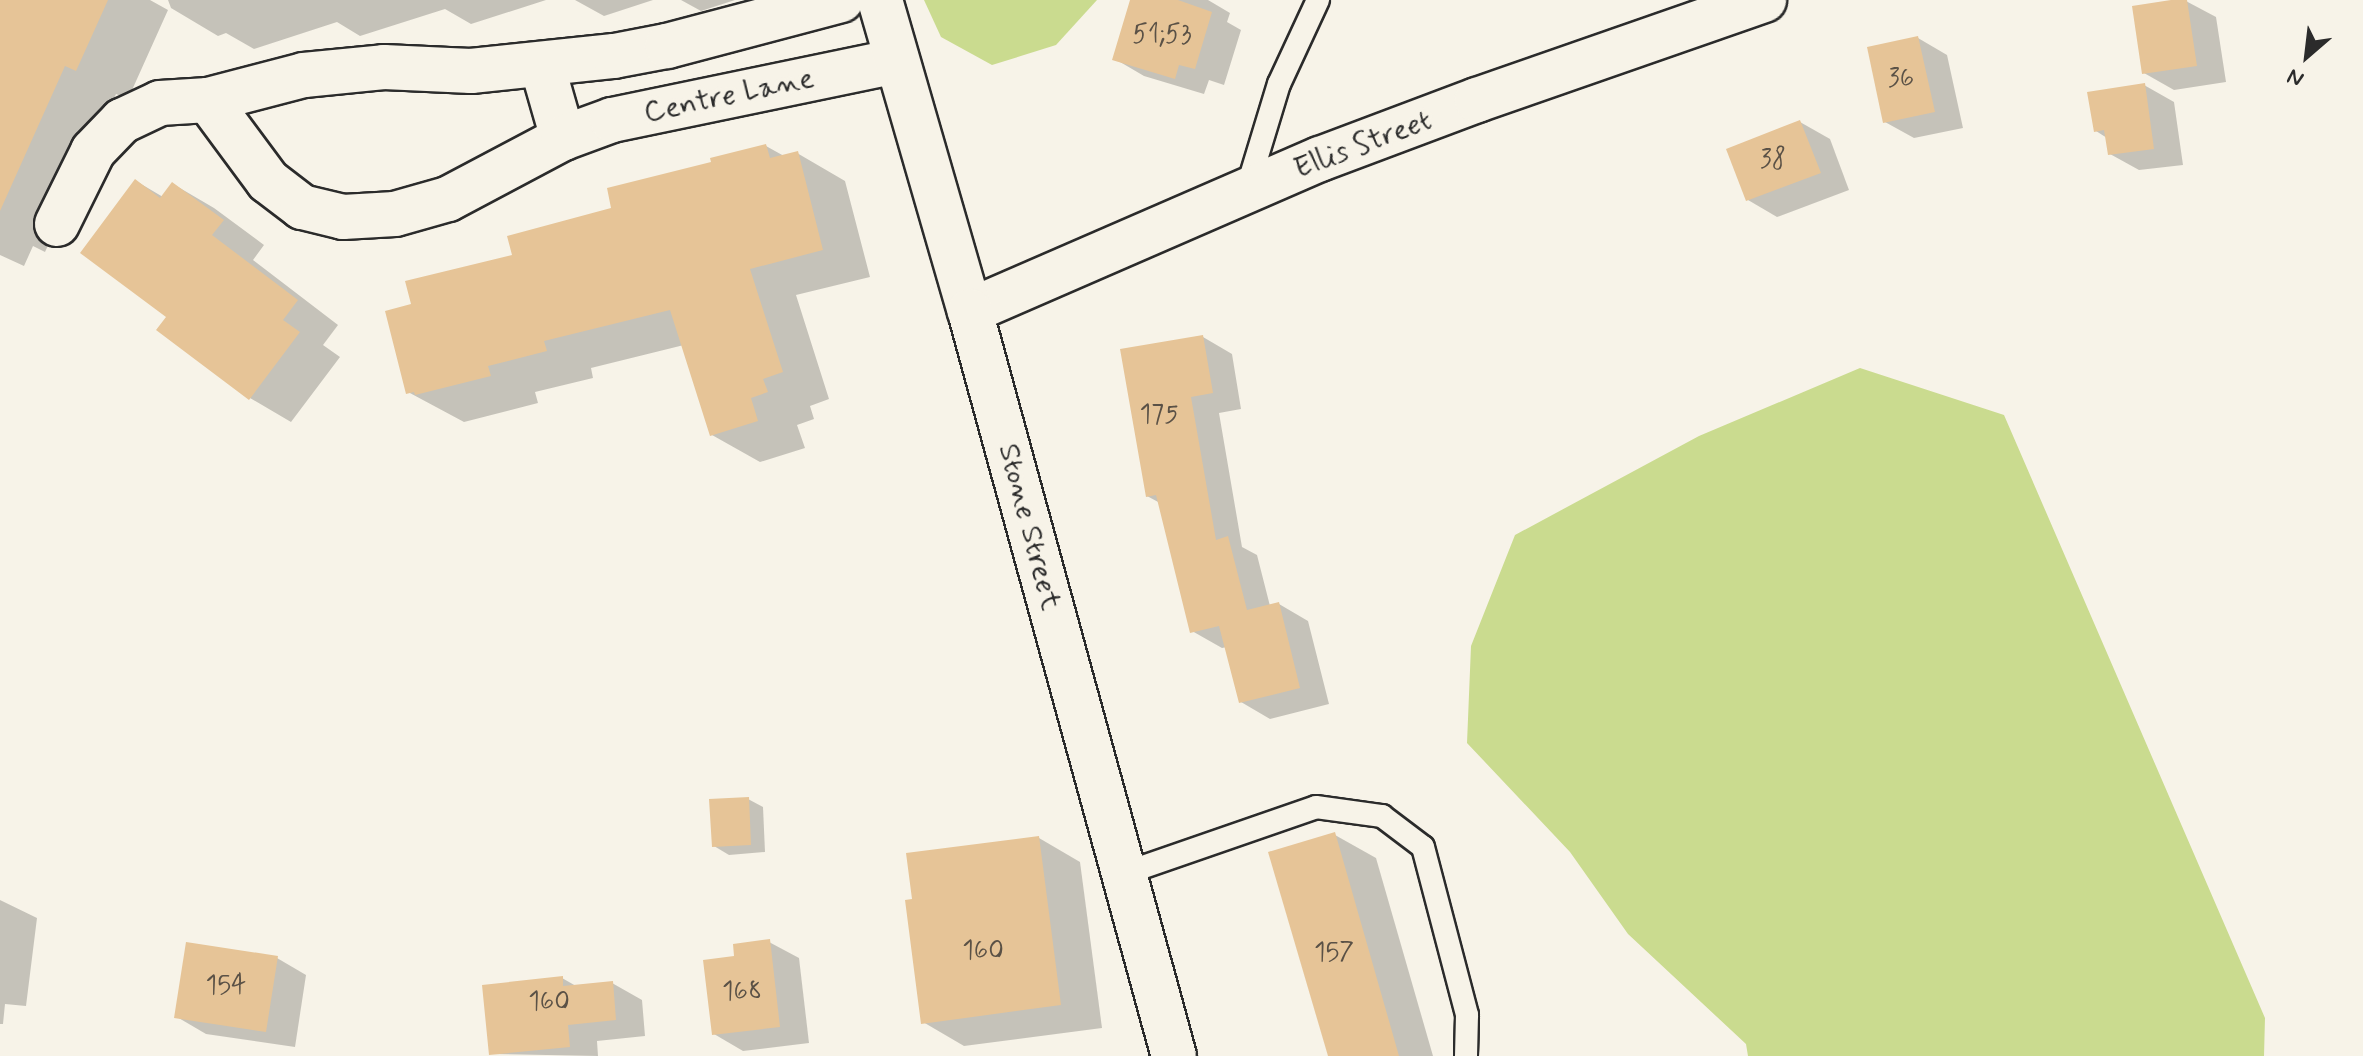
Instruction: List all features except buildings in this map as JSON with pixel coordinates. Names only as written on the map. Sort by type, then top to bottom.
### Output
[{"type":"street","name":"Centre Lane","points":[[57,224],[93,151],[122,121],[160,103],[208,100],[304,75],[384,67],[471,71],[542,65],[667,46],[841,0]]},
{"type":"street","name":"Stone Street","points":[[880,0],[970,311],[1174,1056]]},
{"type":"street","name":"Ellis Street","points":[[970,311],[1320,159],[1477,100],[1764,0]]},
{"type":"street","name":"Centre Lane","points":[[208,100],[268,181],[302,207],[343,217],[395,214],[448,199],[563,138],[612,120],[897,61]]},
{"type":"street","points":[[542,65],[563,138]]},
{"type":"lane","points":[[1246,192],[1279,84],[1318,0]]},
{"type":"lane","points":[[1123,874],[1316,807],[1382,816],[1423,847],[1467,1015],[1466,1056]]},
{"type":"green space","points":[[924,0],[1097,0],[1056,45],[992,65],[941,37]]},
{"type":"green space","points":[[1860,368],[2004,415],[2265,1018],[2264,1056],[1748,1056],[1746,1044],[1628,934],[1570,852],[1467,743],[1471,646],[1515,535],[1699,436]]}]
